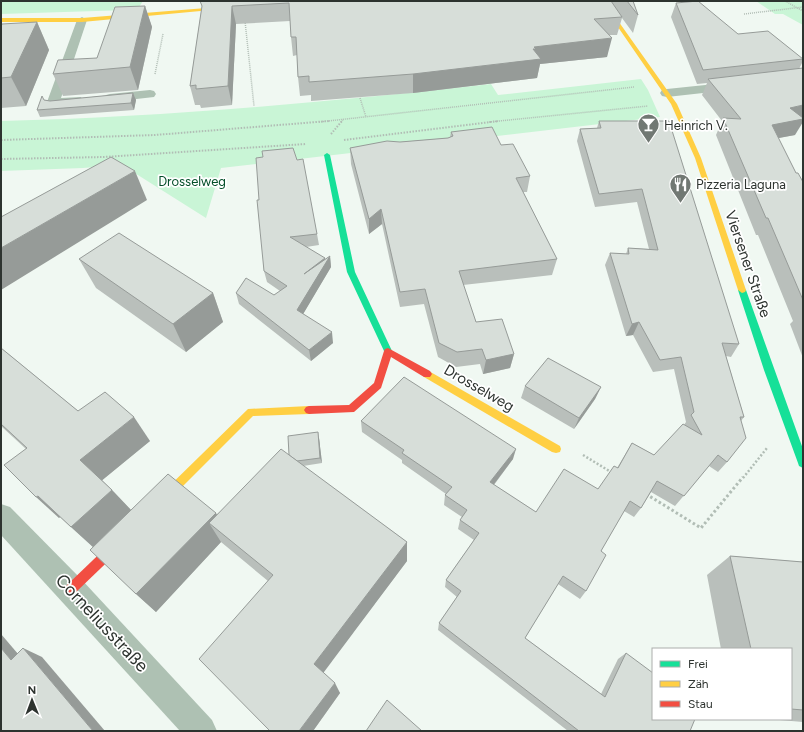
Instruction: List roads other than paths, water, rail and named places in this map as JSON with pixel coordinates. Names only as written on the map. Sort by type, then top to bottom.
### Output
[{"type":"street","name":"Viersener Straße","points":[[602,1],[674,104],[698,158],[769,370],[789,421],[803,463]]},
{"type":"street","points":[[1,20],[82,20],[167,14],[244,6]]},
{"type":"street","points":[[667,93],[750,84]]},
{"type":"street","points":[[150,512],[251,412],[351,409],[378,385],[388,351],[351,272],[327,155]]},
{"type":"street","name":"Drosselweg","points":[[388,351],[556,449]]},
{"type":"street","name":"Corneliusstraße","points":[[1,516],[71,589],[201,731]]},
{"type":"street","points":[[71,589],[127,534]]},
{"type":"lane","points":[[82,20],[53,102],[150,94]]},
{"type":"place","name":"Heinrich V.","points":[[649,144]]},
{"type":"place","name":"Pizzeria Laguna","points":[[680,204]]}]
